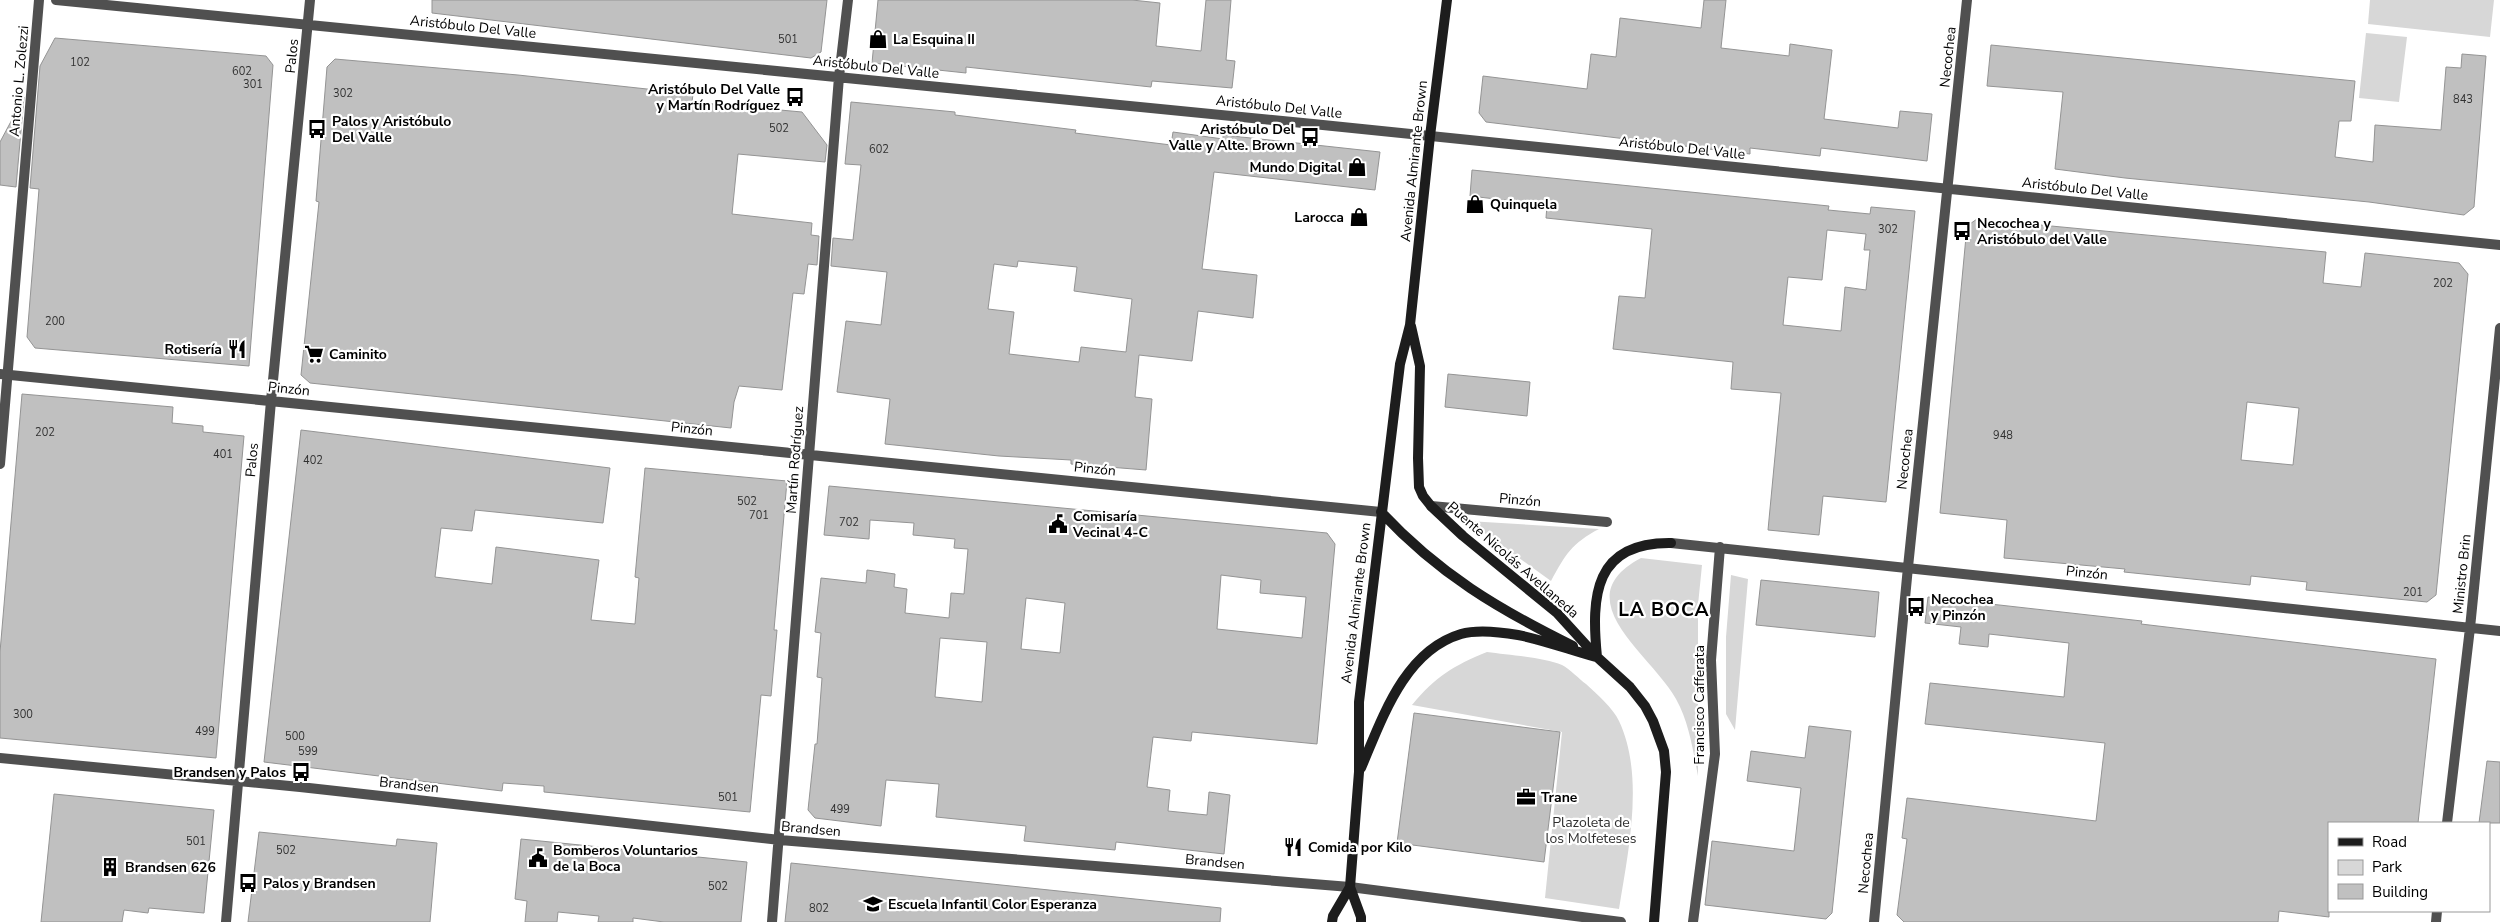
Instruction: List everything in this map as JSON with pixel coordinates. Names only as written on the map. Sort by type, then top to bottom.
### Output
[{"type":"main road","name":"Avenida Almirante Brown","points":[[1361,922],[1350,887],[1359,772],[1359,702],[1400,364],[1410,325],[1430,136],[1447,0]]},
{"type":"main road","name":"Avenida Almirante Brown","points":[[1410,325],[1420,366],[1419,487],[1431,506]]},
{"type":"main road","name":"Puente Nicolás Avellaneda","points":[[1431,506],[1470,542],[1557,613],[1597,657],[1621,678],[1641,701],[1653,721],[1664,751],[1666,772],[1666,801],[1654,922]]},
{"type":"main road","name":"Puente Nicolás Avellaneda","points":[[1381,512],[1402,535],[1445,572],[1476,593],[1525,622],[1597,657]]},
{"type":"main road","points":[[1359,772],[1380,722],[1407,676],[1425,654],[1449,639],[1462,634],[1477,632],[1519,635],[1597,657],[1595,604],[1599,583],[1607,568],[1624,552],[1632,548],[1671,543]]},
{"type":"main road","name":"Avenida Almirante Brown","points":[[1332,922],[1333,916],[1350,887]]},
{"type":"street","name":"Antonio L. Zolezzi","points":[[0,464],[4,375],[39,0]]},
{"type":"street","name":"Aristóbulo Del Valle","points":[[56,0],[1430,136],[2500,245]]},
{"type":"street","name":"Palos","points":[[226,922],[271,401],[310,0]]},
{"type":"street","name":"Martín Rodríguez","points":[[772,922],[839,78],[848,0]]},
{"type":"street","name":"Necochea","points":[[1874,922],[1908,567],[1967,0]]},
{"type":"street","name":"Ministro Brin","points":[[2447,822],[2470,628],[2500,328]]},
{"type":"street","name":"Pinzón","points":[[4,375],[1381,512]]},
{"type":"street","name":"Pinzón","points":[[1431,506],[1606,522]]},
{"type":"street","name":"Pinzón","points":[[1671,543],[2500,631]]},
{"type":"street","name":"Francisco Cafferata","points":[[1693,922],[1715,754],[1711,660],[1720,547]]},
{"type":"street","name":"Brandsen","points":[[0,758],[239,781],[780,840],[1350,887],[1621,922]]},
{"type":"green space","points":[[2370,0],[2494,0],[2490,37],[2368,24]]},
{"type":"green space","points":[[2366,33],[2407,37],[2399,102],[2359,98]]},
{"type":"green space","points":[[1468,521],[1599,529],[1582,539],[1570,550],[1551,581]]},
{"type":"green space","points":[[1641,558],[1702,565],[1698,605],[1698,776],[1687,727],[1676,699],[1620,627],[1611,609],[1610,591],[1619,574]]},
{"type":"green space","points":[[1731,575],[1748,579],[1735,730],[1726,714],[1726,637]]},
{"type":"green space","name":"Plazoleta de los Molfeteses","points":[[1487,652],[1535,658],[1562,665],[1600,697],[1613,711],[1619,721],[1627,743],[1633,790],[1630,839],[1619,909],[1545,898],[1562,732],[1412,705],[1437,679],[1464,662]]},
{"type":"building","points":[[432,0],[827,0],[821,52],[811,58],[432,13]]},
{"type":"building","points":[[878,0],[1132,0],[1160,3],[1156,46],[1201,51],[1206,0],[1231,0],[1226,60],[1235,61],[1232,88],[1152,81],[1151,87],[966,67],[966,73],[872,63]]},
{"type":"building","points":[[1704,0],[1726,0],[1721,48],[1789,56],[1790,44],[1832,50],[1824,119],[1898,128],[1900,111],[1932,114],[1927,161],[1821,148],[1820,156],[1750,148],[1750,154],[1486,122],[1479,113],[1483,76],[1587,89],[1591,54],[1616,57],[1620,18],[1701,28]]},
{"type":"building","points":[[55,38],[266,56],[273,65],[249,366],[35,348],[27,337],[39,189],[30,188],[40,66]]},
{"type":"building","points":[[1991,45],[2355,81],[2351,121],[2339,121],[2335,157],[2373,162],[2375,125],[2441,130],[2446,67],[2461,68],[2462,54],[2486,56],[2474,207],[2464,215],[2369,202],[2125,178],[2055,169],[2063,92],[1987,86]]},
{"type":"building","points":[[335,59],[518,75],[693,94],[692,102],[802,112],[827,145],[825,162],[738,154],[732,214],[812,223],[811,235],[819,236],[817,265],[808,264],[804,294],[793,293],[782,390],[739,386],[734,402],[731,428],[310,383],[301,375],[319,202],[316,201],[327,67]]},
{"type":"building","points":[[24,97],[16,187],[0,185],[0,142]]},
{"type":"building","points":[[851,102],[955,112],[955,115],[1076,130],[1075,133],[1171,145],[1173,132],[1223,139],[1223,135],[1380,152],[1375,190],[1214,172],[1202,269],[1257,275],[1253,318],[1198,311],[1192,361],[1139,355],[1135,397],[1152,399],[1146,470],[1071,464],[1071,460],[999,456],[885,444],[890,399],[837,392],[846,321],[881,325],[887,272],[831,266],[833,238],[853,240],[861,165],[845,164]],"holes":[[[1018,261],[1077,267],[1074,291],[1132,299],[1126,352],[1081,347],[1079,362],[1009,354],[1014,312],[988,309],[994,264],[1017,267]]]},
{"type":"building","points":[[1472,170],[1829,206],[1828,210],[1870,214],[1871,207],[1915,211],[1886,502],[1823,496],[1819,535],[1768,530],[1781,393],[1731,389],[1733,362],[1613,349],[1619,296],[1645,298],[1652,229],[1546,218],[1547,205],[1470,196]],"holes":[[[1827,230],[1866,234],[1864,250],[1870,250],[1866,290],[1845,287],[1841,331],[1783,325],[1788,277],[1822,280]]]},
{"type":"building","points":[[1977,219],[2326,252],[2323,283],[2361,287],[2365,253],[2459,263],[2468,274],[2436,595],[2427,602],[2306,590],[2307,582],[2251,576],[2250,585],[2124,572],[2125,569],[2004,558],[2007,520],[1940,513],[1967,226]],"holes":[[[2247,402],[2299,408],[2293,465],[2241,460]]]},
{"type":"building","points":[[1448,374],[1530,382],[1527,416],[1445,407]]},
{"type":"building","points":[[22,394],[173,407],[172,423],[203,426],[203,432],[244,436],[216,758],[0,738],[0,652]]},
{"type":"building","points":[[301,430],[610,468],[603,523],[475,510],[472,531],[441,528],[435,577],[492,584],[496,547],[599,560],[591,620],[635,624],[639,578],[635,577],[645,468],[787,481],[774,630],[777,630],[771,696],[761,695],[750,812],[544,792],[544,786],[503,783],[502,791],[264,762]]},
{"type":"building","points":[[829,486],[1327,533],[1335,544],[1317,744],[1192,732],[1191,741],[1153,737],[1147,787],[1170,790],[1168,811],[1207,815],[1209,792],[1230,795],[1224,854],[1116,842],[1115,850],[1024,841],[1026,826],[936,817],[939,784],[886,780],[881,826],[815,818],[808,810],[815,744],[817,744],[822,678],[817,677],[821,633],[815,632],[821,578],[866,583],[867,570],[895,574],[894,587],[907,589],[905,613],[949,618],[951,593],[964,594],[968,549],[954,548],[955,539],[913,535],[914,523],[870,520],[869,539],[824,535]],"holes":[[[1221,575],[1261,580],[1260,593],[1306,597],[1302,638],[1217,629]],[[1026,598],[1065,603],[1060,653],[1021,649]],[[940,638],[987,642],[982,702],[935,697]]]},
{"type":"building","points":[[1761,580],[1879,592],[1875,637],[1756,625]]},
{"type":"building","points":[[1928,597],[2142,621],[2141,624],[2436,659],[2418,822],[2328,822],[2329,917],[2279,911],[2278,922],[1904,922],[1897,915],[1907,839],[1902,838],[1907,798],[2096,821],[2105,743],[1925,724],[1930,683],[2064,697],[2069,643],[1989,634],[1988,647],[1959,644],[1961,627],[1925,623]]},
{"type":"building","name":"Trane","points":[[1414,713],[1560,732],[1544,862],[1397,843]]},
{"type":"building","points":[[1809,726],[1851,731],[1832,913],[1826,919],[1705,905],[1712,841],[1794,851],[1801,788],[1747,781],[1751,751],[1805,758]]},
{"type":"building","points":[[2487,761],[2500,762],[2500,823],[2479,822]]},
{"type":"building","points":[[54,794],[214,810],[204,913],[149,908],[148,913],[124,910],[122,922],[41,922]]},
{"type":"building","points":[[259,832],[396,846],[397,839],[437,843],[430,922],[248,922]]},
{"type":"building","points":[[521,839],[747,862],[741,922],[664,922],[633,918],[633,922],[598,922],[599,916],[558,912],[557,922],[525,922],[527,901],[515,899]]},
{"type":"building","points":[[791,863],[1221,908],[1220,922],[785,922]]},
{"type":"place","name":"La Esquina II","points":[[878,39]]},
{"type":"place","name":"Aristóbulo Del Valle y Martín Rodríguez","points":[[795,97]]},
{"type":"place","name":"Palos y Aristóbulo Del Valle","points":[[317,129]]},
{"type":"place","name":"Aristóbulo Del Valle y Alte. Brown","points":[[1310,137]]},
{"type":"place","name":"Mundo Digital","points":[[1357,167]]},
{"type":"place","name":"Quinquela","points":[[1475,204]]},
{"type":"place","name":"Larocca","points":[[1359,217]]},
{"type":"place","name":"Necochea y Aristóbulo del Valle","points":[[1962,231]]},
{"type":"place","name":"Rotisería","points":[[237,349]]},
{"type":"place","name":"Caminito","points":[[314,354]]},
{"type":"place","name":"Comisaría Vecinal 4-C","points":[[1058,524]]},
{"type":"place","name":"Necochea y Pinzón","points":[[1916,607]]},
{"type":"place","name":"Brandsen y Palos","points":[[301,772]]},
{"type":"place","name":"Trane","points":[[1526,797]]},
{"type":"place","name":"Comida por Kilo","points":[[1293,847]]},
{"type":"place","name":"Bomberos Voluntarios de la Boca","points":[[538,858]]},
{"type":"place","name":"Brandsen 626","points":[[110,867]]},
{"type":"place","name":"Palos y Brandsen","points":[[248,883]]},
{"type":"place","name":"Escuela Infantil Color Esperanza","points":[[873,904]]},
{"type":"district","name":"LA BOCA","points":[[1664,610]]}]
